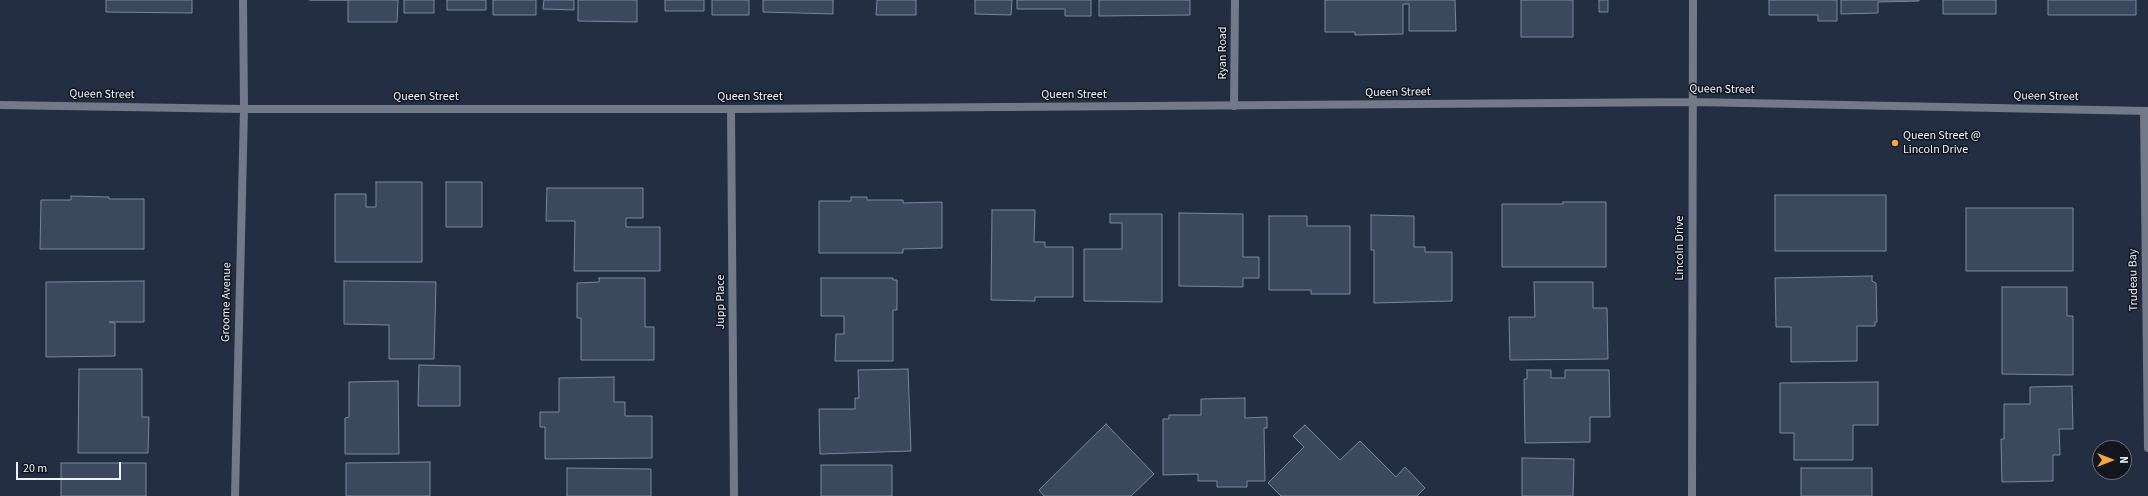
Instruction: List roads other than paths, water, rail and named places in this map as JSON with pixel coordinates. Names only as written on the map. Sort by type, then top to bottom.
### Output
[{"type":"street","name":"Groome Avenue","points":[[235,496],[244,109],[243,0]]},
{"type":"street","name":"Ryan Road","points":[[1234,106],[1235,0]]},
{"type":"street","name":"Lincoln Drive","points":[[1692,496],[1693,0]]},
{"type":"street","name":"Queen Street","points":[[0,105],[244,109],[732,109],[1692,102],[2146,111]]},
{"type":"street","name":"Jupp Place","points":[[732,109],[734,496]]},
{"type":"street","name":"Trudeau Bay","points":[[2146,111],[2148,448]]},
{"type":"place","name":"Queen Street @ Lincoln Drive","points":[[1895,143]]}]
